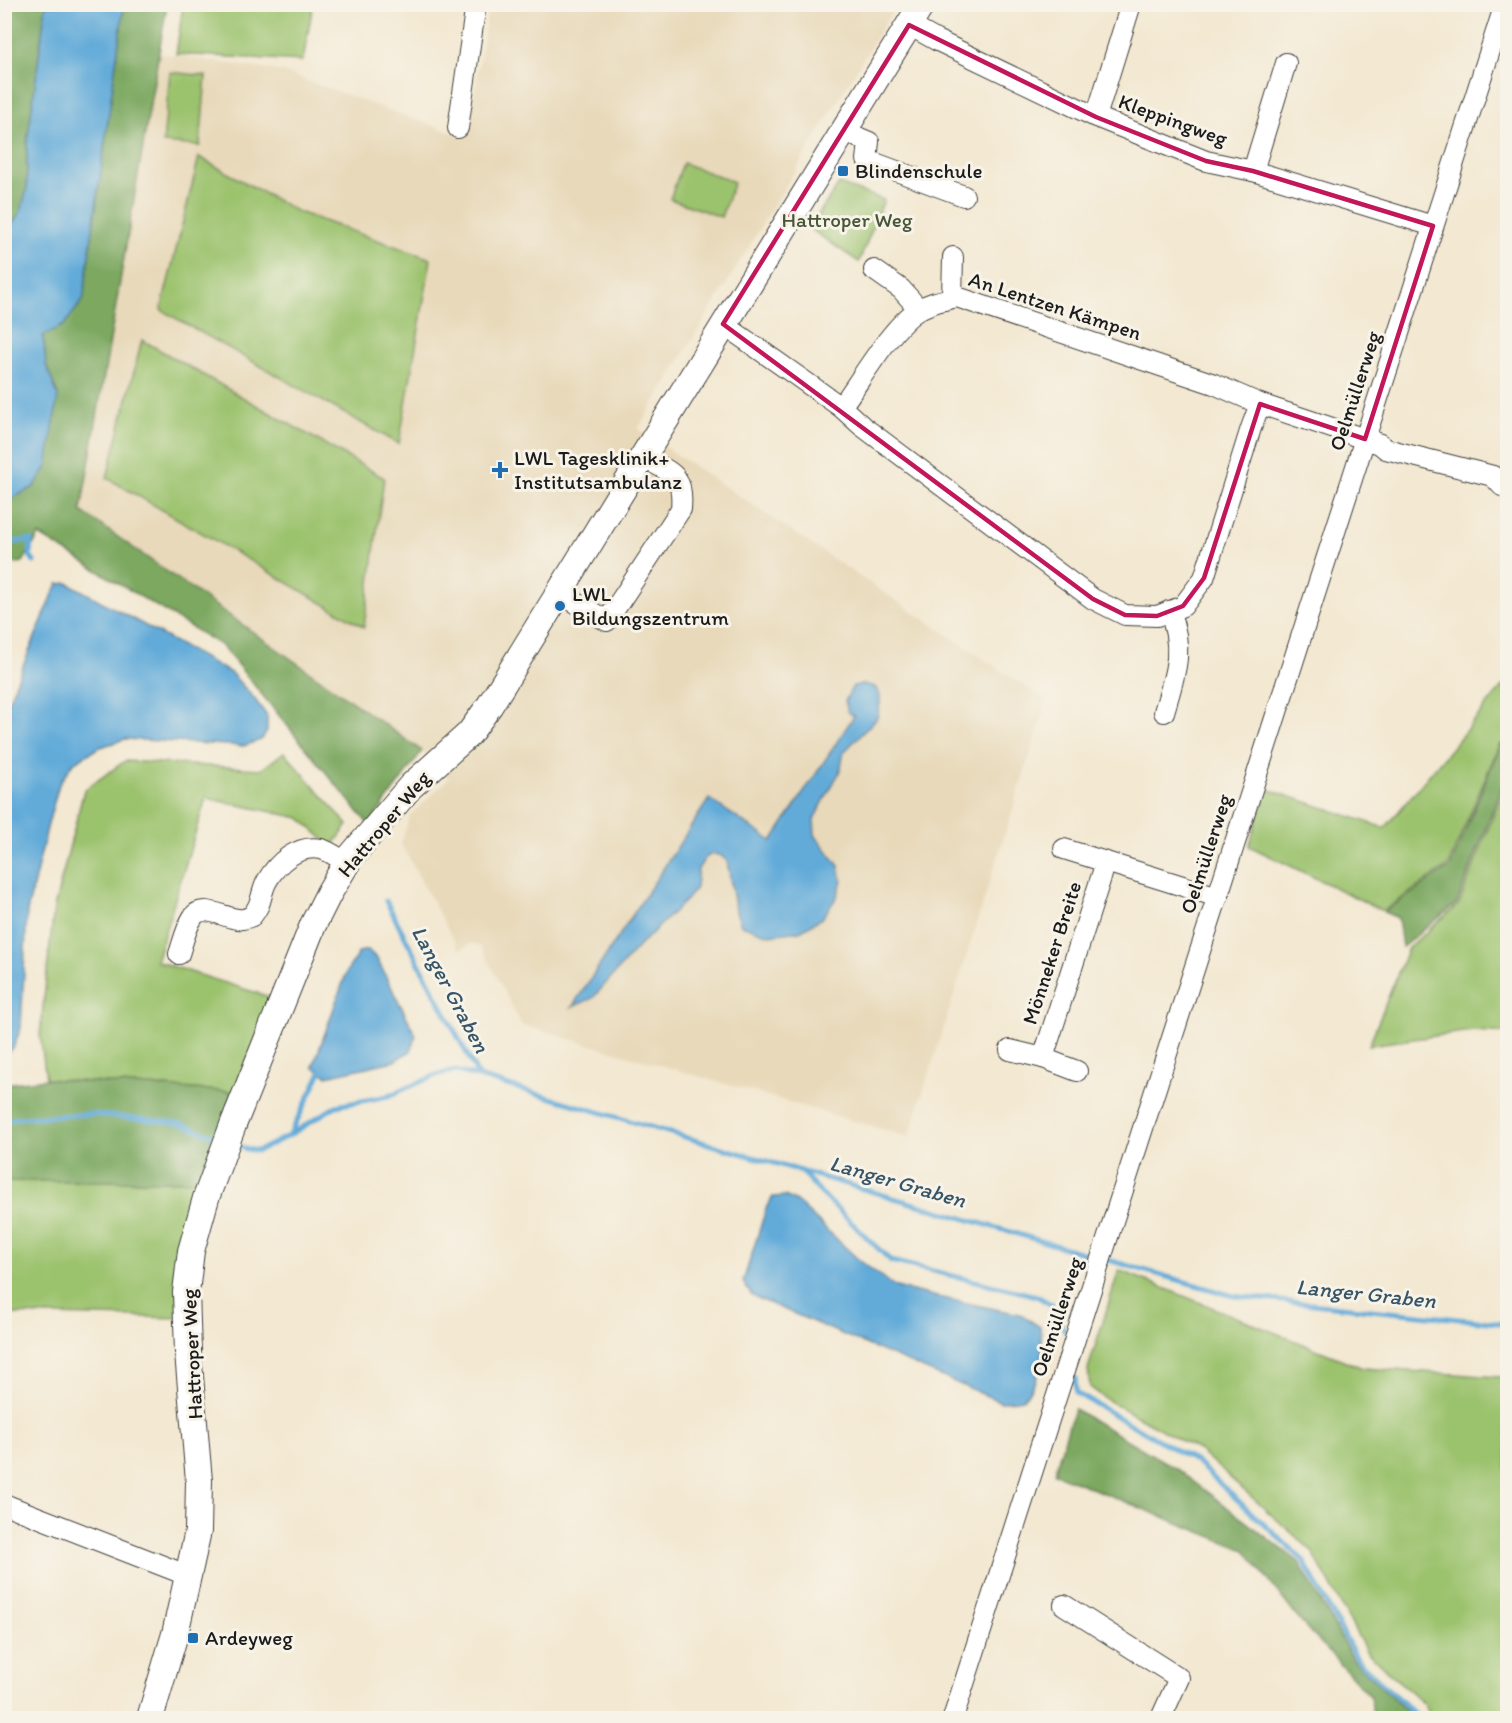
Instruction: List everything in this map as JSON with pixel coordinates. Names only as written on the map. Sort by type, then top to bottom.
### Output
[{"type":"main road","name":"Hattroper Weg","points":[[150,1718],[175,1634],[198,1531],[199,1481],[188,1353],[186,1292],[191,1251],[206,1198],[232,1125],[313,925],[346,863],[411,786],[469,734],[510,674],[915,15]]},
{"type":"street","points":[[458,128],[476,4]]},
{"type":"street","points":[[1096,117],[1131,4]]},
{"type":"street","name":"Oelmüllerweg","points":[[953,1719],[1505,4]]},
{"type":"street","name":"Kleppingweg","points":[[915,15],[936,40],[1096,117],[1206,161],[1253,171],[1433,226]]},
{"type":"street","points":[[1253,171],[1286,63]]},
{"type":"street","points":[[843,131],[869,142],[867,160],[964,196]]},
{"type":"street","points":[[952,298],[953,257]]},
{"type":"street","points":[[874,270],[901,289],[919,309]]},
{"type":"street","name":"An Lentzen Kämpen","points":[[841,407],[900,324],[919,309],[940,300],[957,297],[1203,380],[1260,404],[1380,444],[1386,449],[1493,476],[1502,486],[1508,488]]},
{"type":"street","points":[[723,324],[841,407],[862,426],[1093,600],[1125,615],[1157,616],[1183,606],[1204,578],[1260,404]]},
{"type":"street","points":[[559,593],[607,621],[681,509],[682,491],[676,476],[642,457]]},
{"type":"street","points":[[1164,712],[1178,664],[1176,629],[1169,611]]},
{"type":"street","points":[[179,954],[194,914],[201,911],[210,912],[237,919],[252,916],[260,906],[267,882],[286,857],[313,848],[324,849],[346,863]]},
{"type":"street","name":"Mönneker Breite","points":[[1064,849],[1218,897]]},
{"type":"street","name":"Mönneker Breite","points":[[1043,1058],[1106,862]]},
{"type":"street","name":"Mönneker Breite","points":[[1010,1050],[1043,1058],[1077,1071]]},
{"type":"street","points":[[4,1504],[189,1576]]},
{"type":"street","points":[[1064,1605],[1179,1678],[1161,1719]]},
{"type":"highlighted area","points":[[909,25],[1096,117],[1206,161],[1253,171],[1433,226],[1365,439],[1260,404],[1204,578],[1183,606],[1157,616],[1125,615],[1093,599],[723,324]]},
{"type":"shaded area","name":"LWL Bildungszentrum","points":[[489,5],[896,5],[638,429],[1047,701],[909,1137],[522,1025],[481,947],[472,943],[459,950],[401,844],[410,815],[449,778],[422,751],[81,511],[157,53],[283,72],[467,138]]},
{"type":"green space","points":[[5,5],[46,5],[27,144],[27,189],[21,211],[5,235]]},
{"type":"green space","points":[[124,5],[167,5],[81,511],[422,751],[369,825],[222,646],[39,535],[23,562],[5,565],[5,502],[34,487],[58,396],[46,365],[43,336],[64,325],[83,300]]},
{"type":"green space","points":[[183,5],[313,5],[303,61],[176,54]]},
{"type":"green space","points":[[170,72],[206,76],[200,146],[163,143]]},
{"type":"green space","points":[[199,157],[298,212],[431,259],[399,444],[161,310]]},
{"type":"green space","points":[[683,163],[734,182],[721,217],[670,199]]},
{"type":"green space","name":"Hattroper Weg","points":[[839,184],[884,200],[859,262],[809,228]]},
{"type":"green space","points":[[142,340],[384,478],[364,627],[107,478]]},
{"type":"green space","points":[[1507,681],[1507,740],[1499,745],[1448,866],[1383,911],[1249,846],[1267,789],[1385,828]]},
{"type":"green space","points":[[1507,742],[1507,774],[1457,903],[1402,947],[1398,918],[1384,912],[1450,867],[1500,746]]},
{"type":"green space","points":[[284,752],[348,825],[332,847],[300,818],[206,798],[156,961],[273,998],[236,1092],[46,1079],[40,1034],[54,908],[84,790],[125,761],[262,769]]},
{"type":"green space","points":[[1507,780],[1507,1033],[1472,1031],[1369,1045],[1408,948],[1459,904]]},
{"type":"green space","points":[[46,1079],[236,1092],[203,1181],[5,1181],[4,1084]]},
{"type":"green space","points":[[5,1181],[203,1181],[181,1318],[5,1314]]},
{"type":"green space","points":[[1119,1270],[1363,1368],[1500,1377],[1507,1375],[1507,1718],[1432,1718],[1424,1704],[1366,1651],[1312,1551],[1200,1451],[1106,1399],[1090,1387],[1088,1369]]},
{"type":"green space","points":[[1074,1409],[1177,1469],[1299,1562],[1354,1661],[1414,1718],[1373,1718],[1371,1697],[1300,1621],[1245,1550],[1054,1473]]},
{"type":"water","points":[[46,5],[124,5],[83,300],[64,325],[43,336],[46,365],[58,396],[47,467],[34,487],[5,502],[5,235],[21,211],[27,189],[27,144]]},
{"type":"water","points":[[68,583],[231,673],[267,716],[267,731],[261,740],[244,746],[125,739],[98,748],[73,763],[59,784],[27,912],[21,1028],[13,1048],[5,1056],[5,709],[58,584]]},
{"type":"water","points":[[864,684],[875,687],[880,696],[877,718],[844,752],[840,771],[814,819],[815,835],[839,866],[842,881],[837,897],[822,918],[800,931],[769,935],[741,925],[736,912],[727,861],[720,855],[712,854],[705,858],[698,869],[696,888],[686,900],[639,946],[593,998],[572,1007],[709,799],[772,841],[854,716],[848,712],[845,701],[853,686]]},
{"type":"water","points":[[368,950],[377,959],[416,1035],[411,1051],[394,1061],[327,1076],[313,1067],[347,971],[359,952]]},
{"type":"water","points":[[785,1196],[797,1202],[860,1261],[896,1287],[1020,1314],[1040,1327],[1041,1365],[1035,1381],[1023,1399],[1001,1402],[752,1296],[743,1282],[767,1206],[773,1197]]},
{"type":"waterway","name":"Langer Graben","points":[[4,543],[31,540],[30,555],[34,562]]},
{"type":"waterway","name":"Langer Graben","points":[[386,901],[479,1077],[1096,1257]]},
{"type":"waterway","points":[[234,1144],[258,1151],[290,1135],[336,1106],[388,1096],[439,1074],[456,1071],[479,1077]]},
{"type":"waterway","points":[[290,1135],[321,1072]]},
{"type":"waterway","points":[[4,1121],[18,1118],[92,1114],[179,1123],[220,1138]]},
{"type":"waterway","points":[[801,1171],[891,1261],[1037,1296],[1052,1305],[1064,1330]]},
{"type":"waterway","name":"Langer Graben","points":[[1105,1259],[1234,1296],[1508,1324]]},
{"type":"waterway","points":[[1075,1378],[1076,1393],[1195,1461],[1303,1560],[1358,1661],[1419,1718]]},
{"type":"place","name":"Blindenschule","points":[[843,171]]},
{"type":"place","name":"LWL Tagesklinik+ Institutsambulanz","points":[[500,470]]},
{"type":"place","name":"LWL Bildungszentrum","points":[[560,606]]},
{"type":"place","name":"Ardeyweg","points":[[193,1638]]}]
